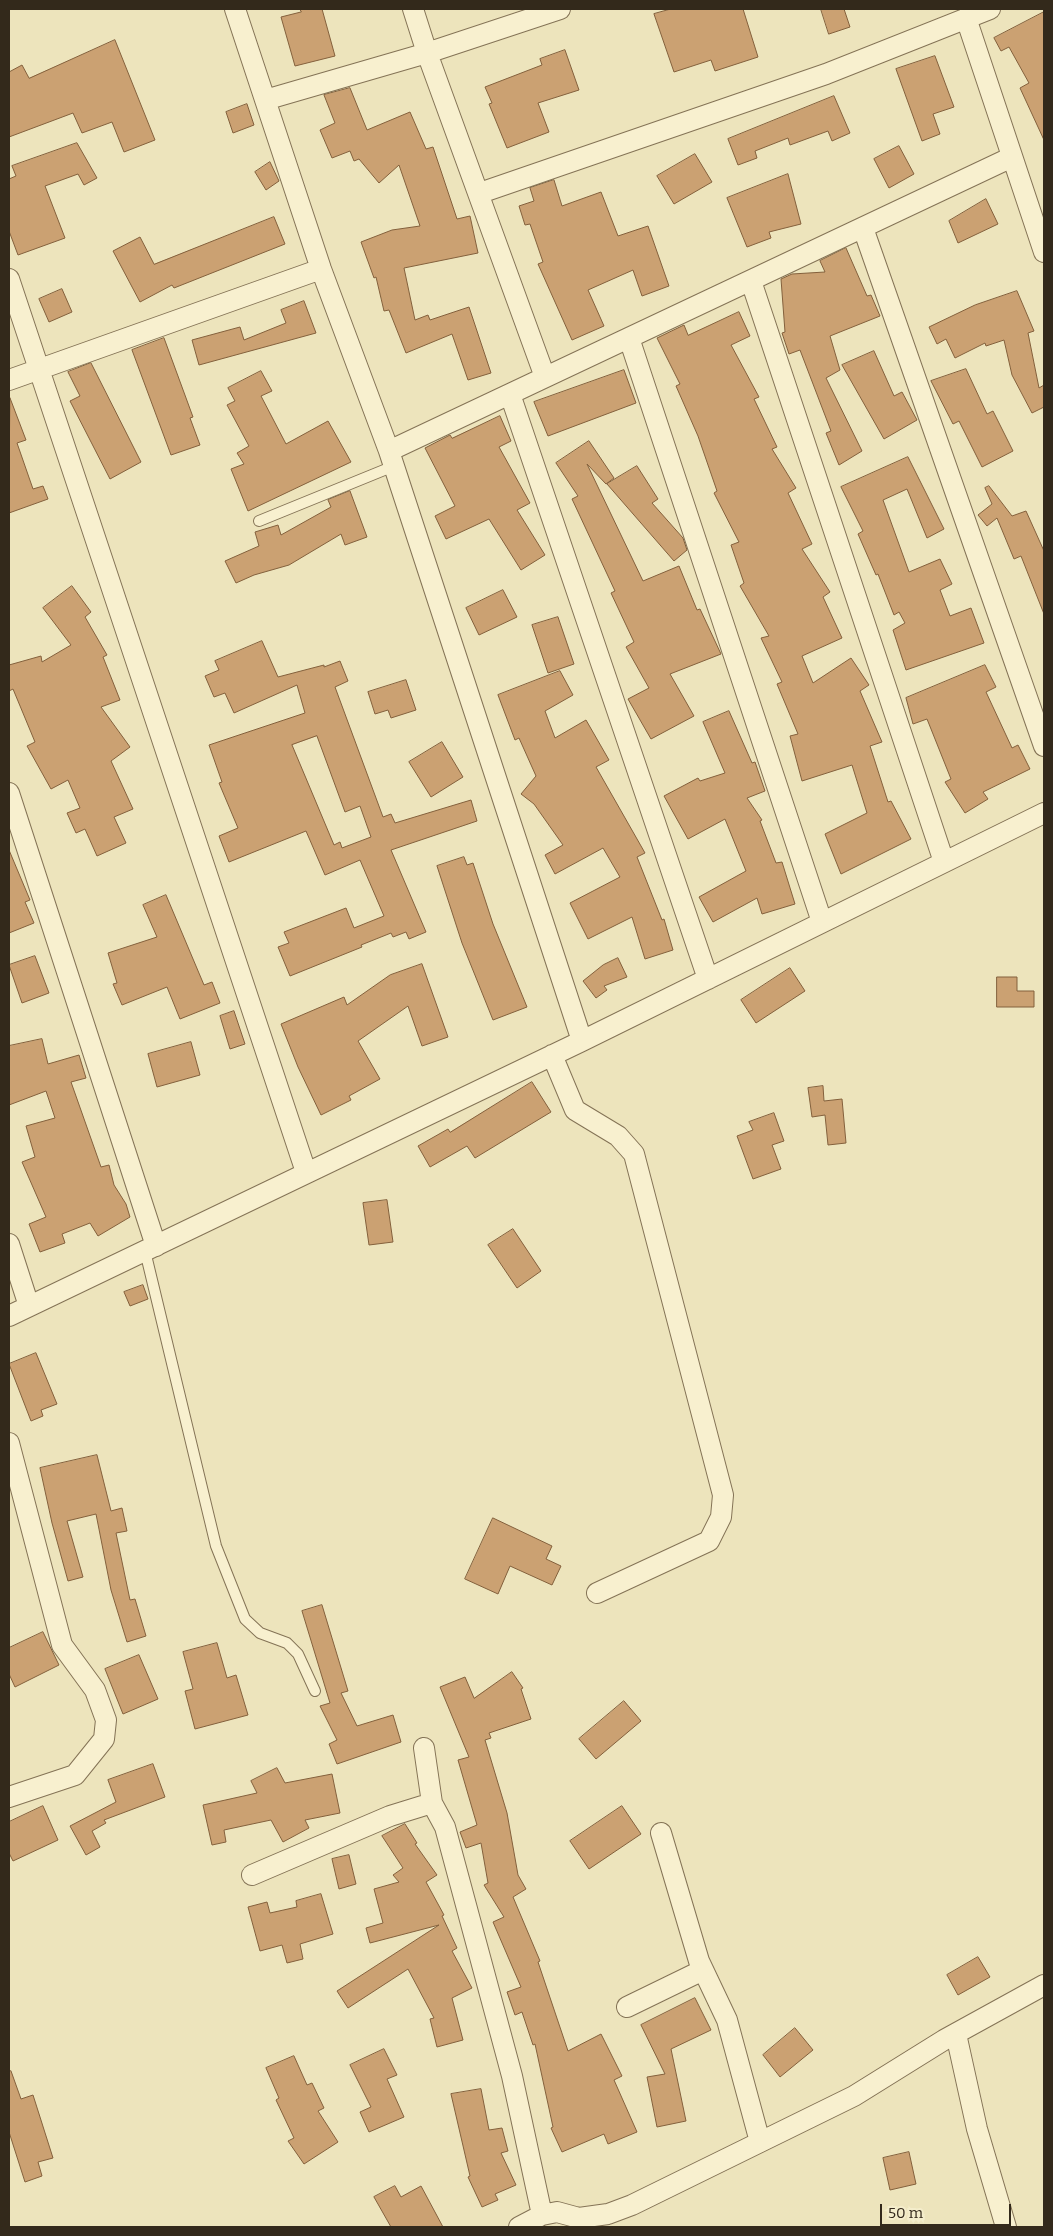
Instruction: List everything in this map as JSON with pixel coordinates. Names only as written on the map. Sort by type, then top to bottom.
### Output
[{"type":"street","points":[[235,9],[321,269],[391,459],[582,1041]]},
{"type":"street","points":[[413,9],[427,53],[546,377]]},
{"type":"street","points":[[266,100],[427,53],[560,9]]},
{"type":"street","points":[[480,193],[826,74],[990,9]]},
{"type":"street","points":[[966,18],[1044,252]]},
{"type":"street","points":[[391,459],[510,394],[1012,157]]},
{"type":"street","points":[[863,228],[1044,746]]},
{"type":"street","points":[[9,380],[321,269]]},
{"type":"street","points":[[9,280],[306,1172]]},
{"type":"street","points":[[751,281],[944,862]]},
{"type":"street","points":[[629,338],[822,922]]},
{"type":"street","points":[[510,394],[708,979]]},
{"type":"street","points":[[9,793],[150,1248]]},
{"type":"street","points":[[9,1316],[306,1172],[552,1056],[1044,813]]},
{"type":"street","points":[[552,1056],[575,1110],[618,1136],[634,1154],[723,1496],[721,1517],[709,1541],[597,1593]]},
{"type":"street","points":[[9,1244],[29,1306]]},
{"type":"street","points":[[9,1444],[62,1645],[95,1690],[106,1720],[104,1739],[75,1775],[9,1797]]},
{"type":"street","points":[[424,1748],[432,1803],[445,1827],[512,2076],[542,2215]]},
{"type":"street","points":[[252,1875],[390,1816],[432,1803]]},
{"type":"street","points":[[661,1833],[704,1970],[727,2020],[760,2142]]},
{"type":"street","points":[[626,2007],[704,1970]]},
{"type":"street","points":[[519,2227],[542,2215],[557,2212],[580,2222],[632,2205],[854,2096],[956,2034],[1044,1986]]},
{"type":"street","points":[[956,2034],[977,2129],[1006,2227]]},
{"type":"lane","points":[[259,521],[391,459]]},
{"type":"lane","points":[[150,1248],[216,1546],[246,1619],[260,1633],[286,1644],[298,1654],[315,1691]]},
{"type":"building","points":[[300,9],[322,9],[335,56],[295,66],[281,17],[301,12]]},
{"type":"building","points":[[671,9],[743,9],[758,57],[715,71],[711,60],[674,72],[654,14]]},
{"type":"building","points":[[821,9],[844,9],[850,27],[829,34]]},
{"type":"building","points":[[1044,12],[1044,140],[1020,88],[1029,83],[1009,47],[1001,51],[994,38]]},
{"type":"building","points":[[115,40],[155,140],[124,152],[112,122],[82,133],[73,113],[9,137],[9,72],[22,65],[29,78]]},
{"type":"building","points":[[565,50],[579,90],[538,103],[549,132],[507,148],[489,104],[492,103],[485,87],[542,65],[540,59]]},
{"type":"building","points":[[935,56],[954,107],[933,114],[940,134],[922,141],[896,69]]},
{"type":"building","points":[[350,88],[367,130],[410,112],[426,149],[433,147],[457,219],[470,216],[478,253],[404,268],[415,320],[428,315],[430,320],[469,307],[491,373],[468,380],[452,334],[406,353],[389,310],[384,311],[376,277],[374,278],[361,242],[392,230],[420,226],[399,165],[379,183],[359,159],[354,161],[350,151],[332,158],[320,130],[335,123],[324,95]]},
{"type":"building","points":[[834,96],[850,133],[832,141],[828,131],[790,145],[788,138],[755,151],[757,158],[738,165],[728,139]]},
{"type":"building","points":[[247,104],[254,125],[233,133],[226,112]]},
{"type":"building","points":[[77,143],[97,178],[84,185],[78,174],[45,186],[65,238],[18,255],[9,231],[9,179],[16,176],[12,166]]},
{"type":"building","points":[[899,146],[914,174],[889,188],[874,159]]},
{"type":"building","points":[[695,154],[712,182],[674,204],[657,176]]},
{"type":"building","points":[[270,162],[279,181],[266,190],[255,172]]},
{"type":"building","points":[[788,174],[801,224],[769,232],[771,238],[747,247],[727,198]]},
{"type":"building","points":[[554,180],[562,206],[601,192],[618,236],[648,226],[669,286],[642,296],[633,270],[588,290],[604,326],[572,340],[538,264],[543,262],[530,224],[525,225],[519,206],[534,201],[530,188]]},
{"type":"building","points":[[986,199],[998,224],[958,243],[949,221]]},
{"type":"building","points":[[274,217],[285,244],[174,288],[172,285],[140,302],[113,251],[140,237],[154,264]]},
{"type":"building","points":[[846,248],[867,296],[871,295],[880,316],[830,336],[840,370],[826,378],[862,451],[839,465],[826,433],[831,431],[800,350],[789,354],[782,333],[785,332],[781,279],[792,274],[825,272],[820,261]]},
{"type":"building","points":[[62,289],[72,312],[49,322],[39,299]]},
{"type":"building","points":[[1017,291],[1034,331],[1028,333],[1039,388],[1044,385],[1044,407],[1032,413],[1012,375],[1004,340],[986,346],[985,343],[955,358],[946,339],[937,344],[929,327],[975,305]]},
{"type":"building","points":[[304,301],[316,333],[199,365],[192,340],[240,327],[244,340],[286,323],[281,310]]},
{"type":"building","points":[[739,312],[750,336],[731,345],[759,397],[754,399],[777,447],[772,449],[796,488],[788,493],[812,544],[802,549],[830,592],[823,597],[842,638],[802,656],[813,683],[851,658],[869,685],[860,691],[882,742],[870,746],[888,802],[891,801],[911,839],[841,874],[825,834],[867,813],[852,765],[802,781],[790,736],[798,734],[777,684],[782,682],[761,638],[769,636],[740,586],[744,583],[731,545],[739,542],[714,493],[717,491],[698,436],[676,386],[680,384],[657,338],[684,325],[688,335]]},
{"type":"building","points":[[164,338],[193,417],[190,418],[200,445],[171,455],[132,350]]},
{"type":"building","points":[[874,351],[894,396],[902,392],[917,420],[884,439],[842,365]]},
{"type":"building","points":[[91,363],[141,462],[110,479],[70,401],[80,396],[68,372]]},
{"type":"building","points":[[966,369],[987,414],[993,411],[1013,451],[982,467],[959,421],[953,424],[931,381]]},
{"type":"building","points":[[624,370],[636,403],[548,436],[534,402]]},
{"type":"building","points":[[261,371],[272,391],[261,396],[286,444],[328,421],[351,462],[248,511],[231,469],[244,464],[237,453],[249,446],[227,405],[235,401],[228,388]]},
{"type":"building","points":[[10,398],[26,440],[17,443],[33,489],[43,486],[48,499],[9,513]]},
{"type":"building","points":[[500,416],[511,441],[499,447],[530,503],[517,510],[545,555],[521,570],[489,519],[446,539],[435,516],[455,506],[425,448],[450,435],[452,438]]},
{"type":"building","points":[[589,441],[614,478],[606,484],[587,464],[643,581],[679,566],[697,610],[700,609],[721,654],[670,674],[694,716],[651,739],[628,699],[649,688],[626,647],[634,642],[611,593],[615,591],[572,499],[578,496],[556,463]]},
{"type":"building","points":[[908,457],[944,529],[927,538],[907,489],[883,500],[909,572],[940,559],[952,584],[940,590],[950,616],[971,608],[984,643],[906,670],[893,630],[905,623],[899,612],[894,615],[878,574],[876,575],[858,534],[863,531],[841,487]]},
{"type":"building","points":[[637,466],[658,499],[652,503],[683,538],[687,550],[674,561],[607,484]]},
{"type":"building","points":[[989,486],[1012,516],[1026,511],[1044,551],[1044,614],[1021,556],[1014,559],[997,518],[987,526],[978,515],[992,504],[985,488]]},
{"type":"building","points":[[350,491],[367,537],[345,545],[341,534],[289,565],[254,575],[236,583],[225,561],[259,546],[255,532],[278,525],[281,535],[331,507],[328,500]]},
{"type":"building","points":[[72,586],[91,612],[85,617],[107,655],[103,657],[120,700],[101,707],[130,747],[111,761],[133,809],[114,817],[126,843],[97,856],[85,829],[76,833],[67,813],[80,808],[68,780],[51,789],[27,746],[35,742],[13,689],[9,691],[9,665],[41,656],[42,662],[71,645],[43,608]]},
{"type":"building","points":[[503,590],[517,617],[479,635],[466,608]]},
{"type":"building","points":[[558,617],[574,664],[548,673],[532,625]]},
{"type":"building","points":[[262,641],[278,677],[324,665],[324,667],[340,661],[348,681],[335,687],[383,817],[391,814],[395,823],[471,800],[477,821],[391,850],[426,932],[409,939],[406,932],[393,937],[391,933],[361,945],[362,947],[290,976],[278,947],[289,943],[284,932],[346,908],[354,928],[384,916],[360,860],[325,875],[306,831],[229,862],[219,836],[238,828],[219,783],[222,782],[209,745],[305,713],[297,685],[234,713],[225,693],[214,697],[205,676],[219,670],[215,661]],"holes":[[[317,736],[345,812],[360,806],[371,837],[342,848],[340,842],[334,845],[292,745]]]},
{"type":"building","points":[[985,665],[996,687],[986,692],[1012,748],[1018,745],[1030,769],[983,792],[988,799],[965,813],[945,782],[951,779],[927,719],[913,724],[906,698]]},
{"type":"building","points":[[560,671],[573,695],[545,711],[555,738],[586,720],[609,760],[596,767],[645,853],[637,857],[662,920],[664,919],[673,950],[645,959],[632,917],[588,939],[570,903],[620,877],[603,848],[555,874],[545,855],[563,845],[534,804],[521,794],[536,776],[519,738],[515,740],[498,695]]},
{"type":"building","points":[[406,680],[416,710],[391,718],[388,710],[375,714],[368,692]]},
{"type":"building","points":[[729,711],[752,763],[755,762],[765,791],[747,798],[762,820],[760,821],[776,863],[782,862],[795,904],[762,914],[757,898],[713,922],[699,897],[746,871],[725,819],[688,839],[664,796],[698,778],[700,781],[725,773],[703,722]]},
{"type":"building","points":[[442,742],[463,777],[431,797],[409,762]]},
{"type":"building","points":[[9,850],[30,900],[25,902],[34,923],[9,933]]},
{"type":"building","points":[[464,857],[467,865],[473,863],[493,924],[527,1007],[493,1020],[462,943],[437,866]]},
{"type":"building","points":[[166,895],[204,985],[212,982],[220,1003],[180,1019],[167,987],[122,1005],[113,984],[117,983],[108,953],[157,937],[143,905]]},
{"type":"building","points":[[35,956],[49,993],[22,1003],[9,965]]},
{"type":"building","points":[[618,958],[627,977],[604,986],[607,990],[596,998],[583,981],[603,965]]},
{"type":"building","points":[[422,964],[448,1037],[422,1046],[408,1006],[358,1041],[380,1079],[349,1096],[351,1100],[321,1115],[298,1067],[281,1024],[344,997],[347,1005],[390,975]]},
{"type":"building","points":[[790,968],[805,991],[756,1023],[741,1000]]},
{"type":"building","points":[[997,977],[1017,977],[1017,991],[1034,991],[1034,1007],[997,1007]]},
{"type":"building","points":[[234,1011],[245,1044],[230,1049],[220,1016]]},
{"type":"building","points":[[42,1039],[48,1064],[79,1055],[86,1078],[71,1082],[101,1167],[109,1165],[114,1185],[126,1204],[130,1217],[98,1236],[90,1223],[62,1234],[65,1243],[40,1252],[29,1224],[46,1217],[22,1162],[35,1157],[26,1126],[55,1118],[46,1091],[9,1105],[9,1046]]},
{"type":"building","points":[[191,1042],[200,1075],[157,1087],[148,1054]]},
{"type":"building","points":[[532,1082],[551,1112],[475,1158],[467,1146],[430,1167],[418,1146],[448,1129],[450,1132]]},
{"type":"building","points":[[823,1086],[824,1101],[842,1099],[846,1143],[828,1145],[825,1115],[812,1117],[808,1088]]},
{"type":"building","points":[[774,1113],[784,1141],[772,1145],[781,1169],[753,1179],[737,1136],[753,1130],[749,1122]]},
{"type":"building","points":[[387,1200],[393,1242],[369,1245],[363,1203]]},
{"type":"building","points":[[513,1229],[541,1271],[517,1288],[488,1245]]},
{"type":"building","points":[[143,1285],[148,1299],[130,1306],[124,1292]]},
{"type":"building","points":[[36,1353],[57,1404],[41,1410],[43,1416],[31,1421],[9,1364]]},
{"type":"building","points":[[97,1455],[111,1511],[122,1508],[127,1531],[116,1533],[130,1600],[135,1599],[146,1636],[127,1642],[111,1590],[96,1514],[67,1521],[83,1577],[68,1581],[52,1523],[40,1468]]},
{"type":"building","points":[[493,1518],[552,1546],[546,1559],[561,1566],[552,1585],[510,1566],[498,1594],[465,1579]]},
{"type":"building","points":[[322,1605],[348,1691],[341,1693],[357,1726],[393,1715],[401,1742],[337,1764],[329,1744],[337,1740],[320,1706],[330,1703],[302,1611]]},
{"type":"building","points":[[43,1632],[59,1665],[15,1687],[9,1674],[9,1648]]},
{"type":"building","points":[[217,1643],[227,1678],[236,1675],[248,1715],[195,1729],[185,1691],[193,1689],[183,1652]]},
{"type":"building","points":[[139,1655],[158,1699],[123,1714],[105,1669]]},
{"type":"building","points":[[512,1672],[523,1688],[521,1689],[531,1719],[489,1733],[491,1738],[485,1740],[507,1813],[518,1875],[526,1889],[513,1897],[540,1961],[538,1962],[568,2051],[601,2034],[622,2076],[614,2080],[637,2132],[608,2144],[604,2134],[562,2152],[551,2128],[553,2127],[535,2044],[533,2045],[522,2012],[515,2015],[507,1992],[521,1987],[493,1922],[504,1917],[484,1885],[488,1883],[481,1843],[466,1848],[460,1832],[477,1825],[458,1760],[469,1757],[440,1687],[465,1677],[474,1698]]},
{"type":"building","points":[[624,1701],[641,1721],[596,1759],[579,1739]]},
{"type":"building","points":[[153,1764],[165,1797],[104,1820],[106,1823],[92,1831],[100,1847],[86,1855],[70,1826],[116,1802],[108,1780]]},
{"type":"building","points":[[277,1768],[285,1783],[332,1774],[340,1813],[305,1820],[309,1828],[283,1842],[271,1820],[224,1830],[226,1842],[212,1845],[203,1805],[257,1793],[251,1781]]},
{"type":"building","points":[[43,1806],[58,1840],[13,1861],[9,1853],[9,1822]]},
{"type":"building","points":[[622,1806],[641,1834],[589,1869],[570,1841]]},
{"type":"building","points":[[405,1824],[417,1843],[415,1844],[437,1875],[426,1882],[444,1915],[442,1916],[457,1948],[452,1951],[472,1988],[452,1998],[463,2040],[437,2047],[430,2019],[434,2018],[408,1969],[348,2008],[337,1991],[439,1925],[370,1943],[366,1928],[383,1923],[374,1889],[399,1882],[393,1875],[403,1868],[382,1836]]},
{"type":"building","points":[[349,1855],[356,1884],[339,1889],[332,1859]]},
{"type":"building","points":[[321,1894],[333,1934],[300,1944],[303,1959],[287,1963],[282,1945],[260,1951],[248,1907],[267,1902],[270,1913],[297,1907],[296,1901]]},
{"type":"building","points":[[978,1957],[990,1977],[958,1995],[947,1975]]},
{"type":"building","points":[[695,1998],[711,2030],[671,2049],[686,2121],[657,2127],[647,2077],[665,2074],[641,2025]]},
{"type":"building","points":[[795,2028],[813,2050],[780,2077],[763,2055]]},
{"type":"building","points":[[384,2049],[397,2075],[387,2079],[404,2117],[369,2132],[360,2112],[371,2107],[350,2065]]},
{"type":"building","points":[[294,2056],[307,2085],[312,2083],[324,2108],[318,2111],[338,2142],[304,2164],[288,2141],[294,2138],[276,2100],[279,2098],[266,2068]]},
{"type":"building","points":[[11,2071],[21,2099],[33,2095],[53,2158],[38,2162],[42,2176],[25,2182],[9,2132],[9,2072]]},
{"type":"building","points":[[481,2089],[489,2130],[502,2128],[508,2151],[501,2153],[516,2185],[495,2194],[498,2200],[482,2207],[468,2177],[470,2176],[451,2094]]},
{"type":"building","points":[[909,2152],[916,2184],[890,2190],[883,2158]]},
{"type":"building","points":[[395,2186],[401,2197],[421,2186],[443,2227],[391,2227],[374,2197]]}]
